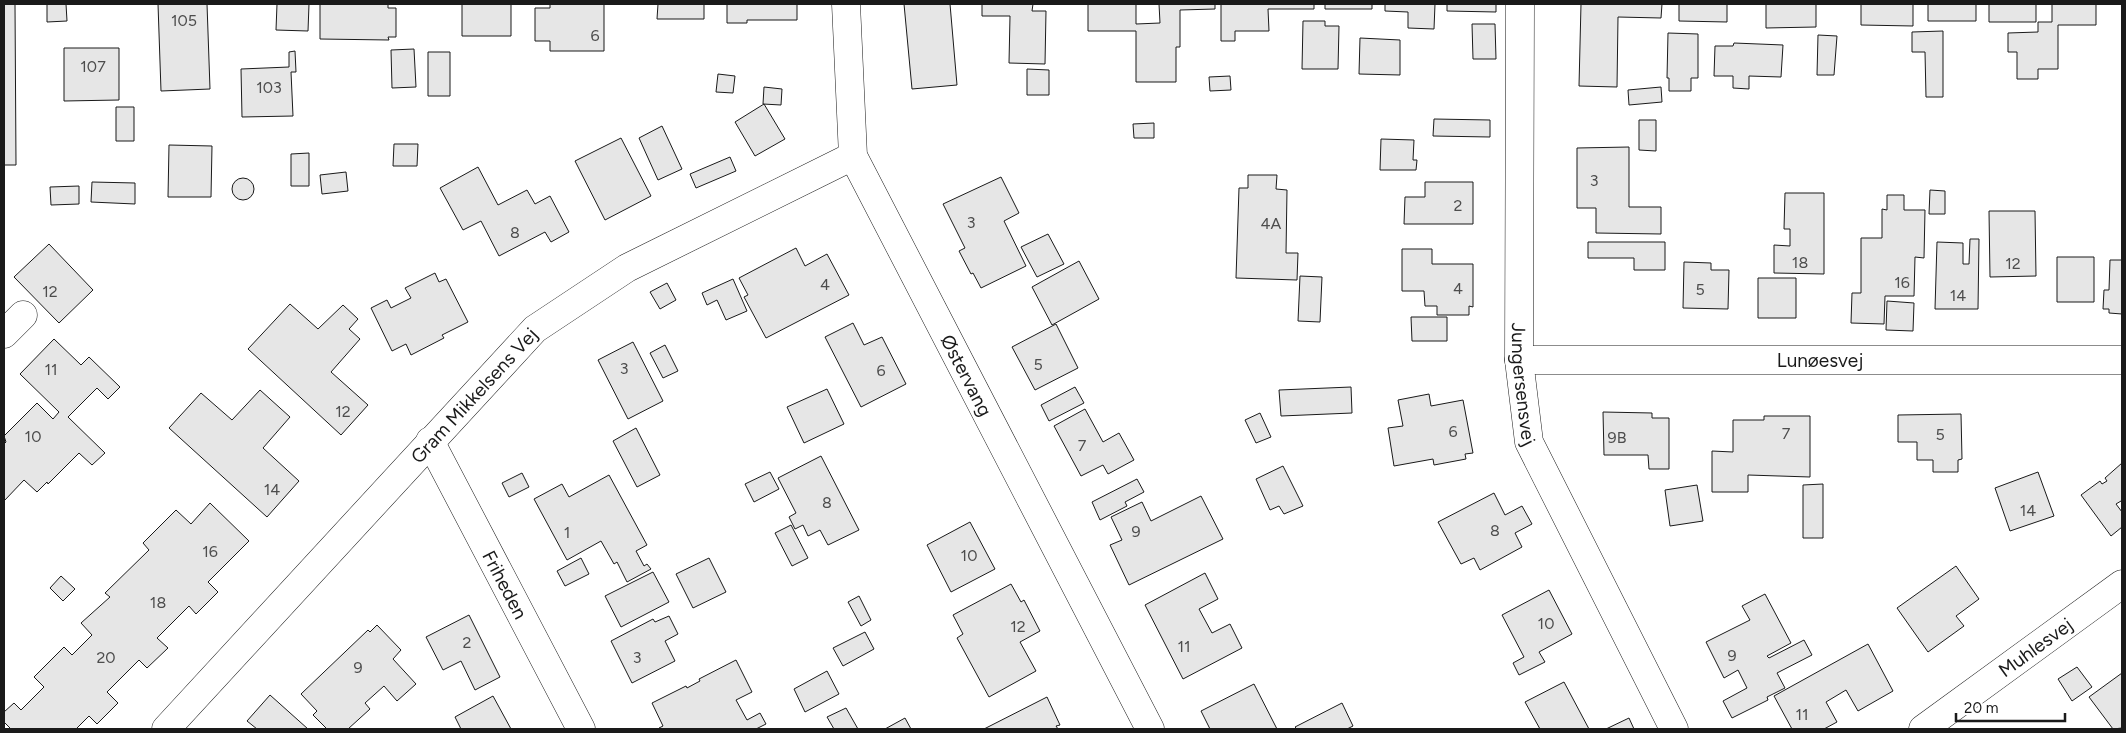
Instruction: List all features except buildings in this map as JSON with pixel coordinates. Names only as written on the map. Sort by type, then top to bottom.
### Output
[{"type":"street","name":"Østervang","points":[[846,4],[853,156],[1150,729]]},
{"type":"street","name":"Jungersensvej","points":[[1520,4],[1519,360],[1529,442],[1674,729]]},
{"type":"street","name":"Gram Mikkelsens Vej","points":[[166,729],[535,329],[627,268],[853,156]]},
{"type":"street","name":"Lunøesvej","points":[[1519,360],[2122,360]]},
{"type":"street","name":"Friheden","points":[[430,441],[582,729]]},
{"type":"street","name":"Muhlesvej","points":[[1923,729],[2122,584]]}]
